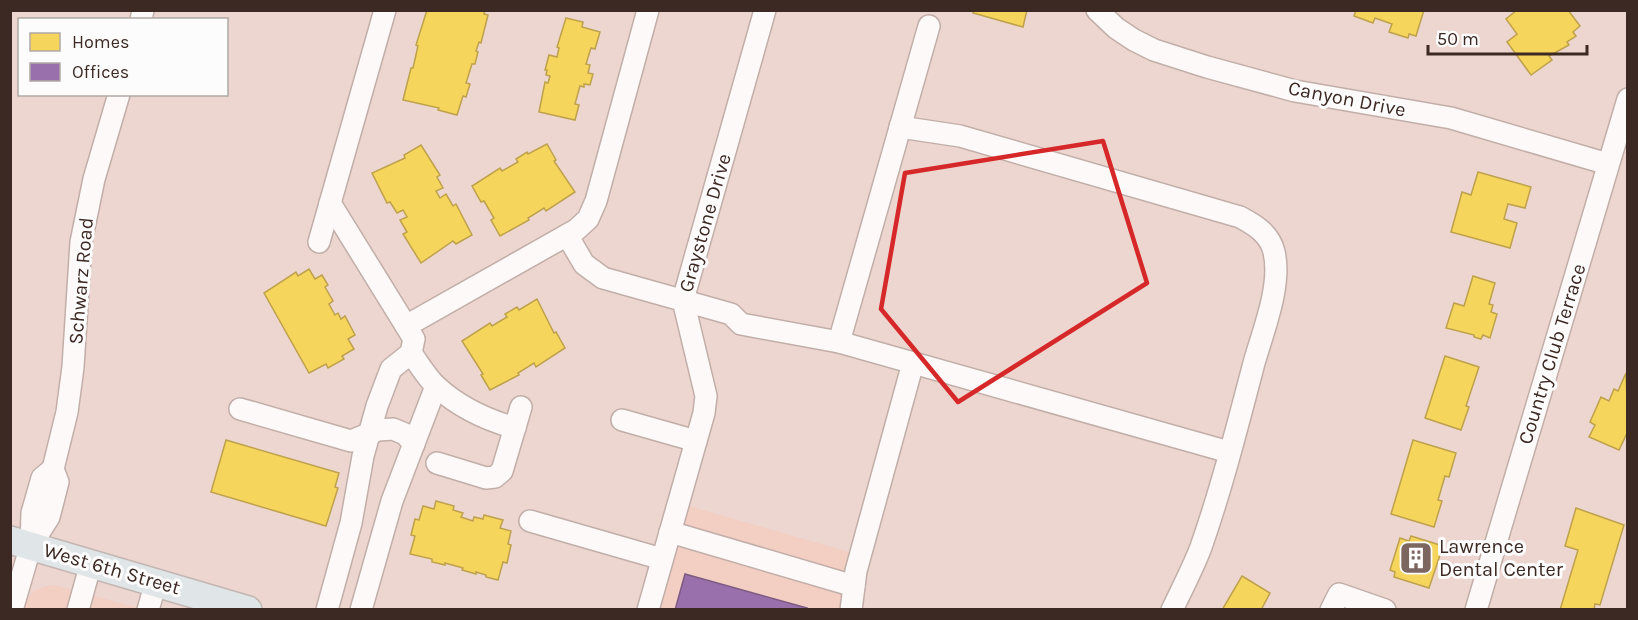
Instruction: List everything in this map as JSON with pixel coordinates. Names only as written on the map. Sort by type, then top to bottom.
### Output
[{"type":"main road","name":"West 6th Street","points":[[21,543],[248,609]]},
{"type":"street","points":[[318,242],[385,10]]},
{"type":"street","points":[[406,326],[567,235],[588,219],[596,201],[648,10]]},
{"type":"street","name":"Graystone Drive","points":[[648,609],[704,413],[706,396],[683,300],[765,10]]},
{"type":"street","name":"Canyon Drive","points":[[1097,10],[1116,28],[1134,40],[1154,50],[1208,67],[1295,91],[1451,118],[1608,164]]},
{"type":"street","points":[[838,342],[929,26]]},
{"type":"street","name":"Schwarz Road","points":[[12,609],[21,543],[42,478],[53,469],[67,412],[73,367],[81,242],[94,179],[118,96]]},
{"type":"street","name":"Country Club Terrace","points":[[1476,609],[1628,99]]},
{"type":"street","points":[[900,127],[960,136],[1240,217],[1257,226],[1269,238],[1274,252],[1273,294],[1201,549],[1172,609]]},
{"type":"street","points":[[327,609],[354,507],[369,434],[391,369],[411,353],[414,339],[330,203]]},
{"type":"street","points":[[567,235],[584,264],[603,278],[730,314],[741,324],[838,342],[1229,452]]},
{"type":"street","points":[[411,353],[436,386],[479,416],[515,428]]},
{"type":"street","points":[[851,609],[856,571],[913,363]]},
{"type":"street","points":[[361,609],[387,517],[436,386]]},
{"type":"street","points":[[437,463],[486,478],[495,477],[502,471],[521,407]]},
{"type":"street","points":[[240,408],[351,441],[378,430],[393,429],[405,434],[414,444]]},
{"type":"street","points":[[622,420],[696,441]]},
{"type":"street","points":[[354,507],[387,517]]},
{"type":"street","points":[[530,521],[662,559]]},
{"type":"street","points":[[670,532],[854,586]]},
{"type":"street","points":[[78,609],[91,563]]},
{"type":"street","points":[[148,609],[156,582]]},
{"type":"street","points":[[1331,609],[1339,594],[1385,609]]},
{"type":"highlighted area","points":[[1103,141],[1147,283],[958,402],[881,309],[905,173]]},
{"type":"shaded area","points":[[689,506],[849,552],[840,609],[659,610]]},
{"type":"shaded area","points":[[50,585],[142,609],[23,610],[35,590]]},
{"type":"building: Homes","points":[[427,10],[485,10],[484,14],[488,15],[481,43],[479,42],[476,51],[478,52],[475,64],[472,64],[466,83],[470,84],[466,97],[463,96],[457,115],[438,110],[439,108],[403,100]]},
{"type":"building: Homes","points":[[973,10],[1027,10],[1023,27],[973,13]]},
{"type":"building: Homes","points":[[1356,10],[1424,10],[1416,36],[1409,34],[1408,38],[1389,32],[1392,24],[1375,18],[1373,23],[1354,16]]},
{"type":"building: Homes","points":[[1517,10],[1568,10],[1580,26],[1573,32],[1576,36],[1567,42],[1569,45],[1549,56],[1552,60],[1531,75],[1507,42],[1517,34],[1506,19]]},
{"type":"building: Homes","points":[[566,18],[583,22],[582,27],[600,32],[595,49],[591,48],[586,64],[590,65],[588,73],[593,74],[590,85],[580,86],[575,104],[579,105],[575,120],[539,112],[545,82],[548,83],[550,76],[546,75],[547,70],[545,70],[549,55],[557,57],[559,48],[557,47]]},
{"type":"building: Homes","points":[[547,144],[556,160],[554,161],[575,192],[546,211],[544,208],[528,218],[529,220],[500,236],[491,220],[494,218],[472,186],[500,168],[502,171],[518,162],[516,159],[527,152],[528,154]]},
{"type":"building: Homes","points":[[421,145],[440,175],[437,177],[443,188],[436,191],[440,198],[446,194],[453,206],[456,204],[472,235],[456,244],[453,241],[421,263],[403,234],[407,232],[400,220],[407,217],[403,210],[397,213],[390,202],[387,203],[372,173],[405,158],[404,155]]},
{"type":"building: Homes","points":[[1478,172],[1531,187],[1525,208],[1508,204],[1504,219],[1517,223],[1510,248],[1451,232],[1462,192],[1471,195]]},
{"type":"building: Homes","points":[[309,269],[315,279],[322,275],[328,285],[325,287],[333,301],[329,304],[335,315],[338,313],[341,319],[345,316],[355,335],[348,339],[354,349],[342,356],[344,359],[328,368],[326,364],[309,373],[264,293],[296,272],[298,276]]},
{"type":"building: Homes","points":[[1473,276],[1495,283],[1489,304],[1493,305],[1491,312],[1497,314],[1490,338],[1483,335],[1481,339],[1446,328],[1454,303],[1464,306]]},
{"type":"building: Homes","points":[[537,299],[554,333],[556,332],[565,348],[536,367],[534,363],[518,373],[519,375],[490,390],[481,375],[483,374],[462,341],[490,323],[492,326],[507,317],[505,314],[517,307],[519,310]]},
{"type":"building: Homes","points":[[1445,356],[1479,367],[1461,430],[1425,418]]},
{"type":"building: Homes","points":[[1626,373],[1628,431],[1619,450],[1589,437],[1595,425],[1590,422],[1601,397],[1609,401],[1614,389],[1618,391]]},
{"type":"building: Homes","points":[[226,440],[339,473],[335,487],[338,488],[326,526],[211,492]]},
{"type":"building: Homes","points":[[1413,440],[1456,453],[1449,477],[1445,476],[1438,500],[1442,501],[1434,527],[1391,514]]},
{"type":"building: Homes","points":[[436,501],[454,506],[453,510],[463,513],[461,517],[473,521],[474,517],[483,519],[484,515],[503,520],[500,528],[511,531],[508,544],[511,545],[507,563],[503,562],[498,580],[410,554],[415,536],[411,535],[415,519],[419,520],[423,506],[434,509]]},
{"type":"building: Homes","points":[[1576,508],[1624,525],[1600,605],[1595,604],[1594,610],[1560,610],[1578,550],[1565,546]]},
{"type":"building: Homes","name":"Lawrence Dental Center","points":[[1411,536],[1443,546],[1429,588],[1394,577],[1395,572],[1390,570],[1400,538],[1409,541]]},
{"type":"building: Homes","points":[[1242,576],[1270,593],[1261,610],[1222,610]]},
{"type":"building: Offices","points":[[685,574],[807,608],[806,610],[675,610]]},
{"type":"place","name":"Lawrence Dental Center","points":[[1416,558]]}]
